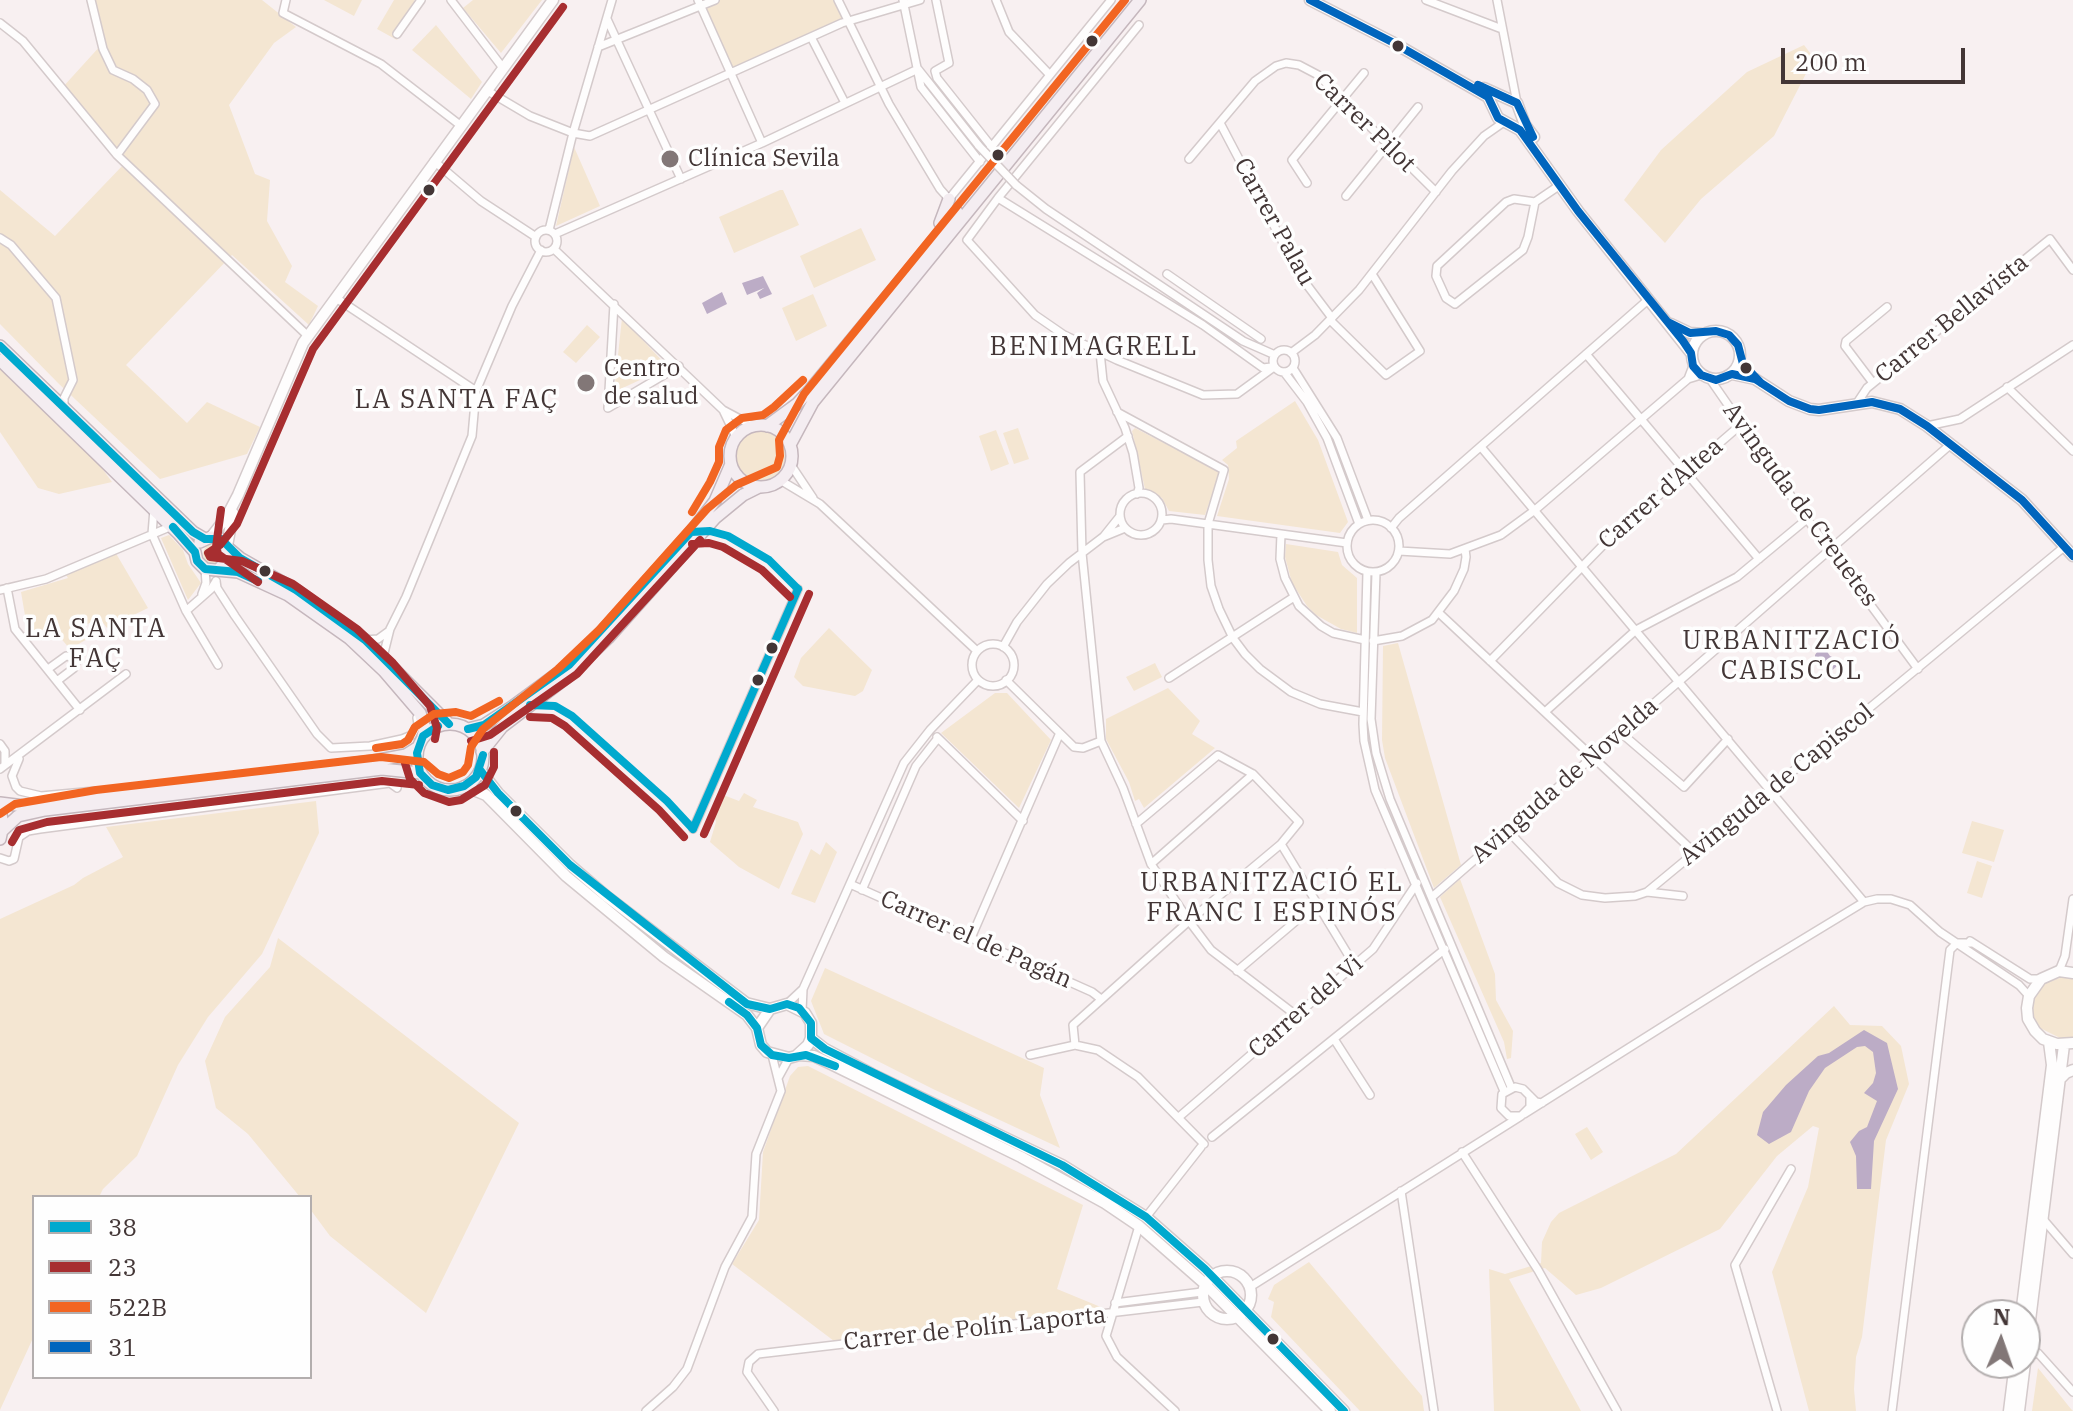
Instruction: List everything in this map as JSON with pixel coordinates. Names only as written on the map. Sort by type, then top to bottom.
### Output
[{"type":"main road","points":[[767,426],[810,390],[1130,0]]},
{"type":"main road","points":[[482,752],[502,727],[566,678],[608,638],[717,516],[743,495],[780,480],[791,465],[790,445],[813,402],[1140,0]]},
{"type":"main road","points":[[906,273],[945,217],[949,199]]},
{"type":"main road","points":[[0,346],[193,532],[221,539],[227,547],[296,590],[365,640],[449,724]]},
{"type":"main road","points":[[0,360],[172,526],[195,552],[197,561],[213,572],[238,572],[288,595],[367,655],[416,708],[423,720],[423,736],[416,758],[420,773],[432,785],[448,790],[464,786],[480,770],[482,752],[478,739],[468,729]]},
{"type":"main road","points":[[423,736],[439,725],[468,729],[484,725],[569,665],[590,645],[715,501],[731,464],[731,450],[736,437],[753,426],[767,426],[779,430],[790,445]]},
{"type":"main road","points":[[731,464],[745,482],[759,487]]},
{"type":"main road","points":[[195,552],[199,543],[208,538]]},
{"type":"main road","points":[[213,572],[227,561],[227,547]]},
{"type":"main road","points":[[1,835],[0,806],[24,806],[374,761],[406,755],[417,748]]},
{"type":"main road","points":[[1,835],[18,816],[98,802],[382,769],[420,773]]},
{"type":"street","points":[[91,0],[103,49],[113,70],[147,90],[155,104],[117,155]]},
{"type":"street","points":[[286,0],[283,13],[381,64],[460,125]]},
{"type":"street","points":[[397,34],[421,0]]},
{"type":"street","points":[[451,0],[503,68]]},
{"type":"street","points":[[208,538],[226,518],[238,495],[308,336],[553,0]]},
{"type":"street","points":[[612,0],[573,133],[552,232],[557,243],[548,252],[536,245],[536,237],[541,231],[552,232],[681,179],[918,69]]},
{"type":"street","points":[[598,47],[715,0]]},
{"type":"street","points":[[838,0],[881,87],[926,167],[949,199],[1111,0]]},
{"type":"street","points":[[486,90],[530,116],[573,133],[590,136],[847,22],[920,0]]},
{"type":"street","points":[[936,0],[949,63],[935,71],[937,78],[991,146]]},
{"type":"street","points":[[996,0],[1009,32],[1049,74]]},
{"type":"street","points":[[1310,0],[1341,14],[1488,97],[1501,117],[1520,130],[1691,353]]},
{"type":"street","points":[[1325,0],[1518,107],[1559,184]]},
{"type":"street","points":[[1426,0],[1502,29]]},
{"type":"street","points":[[1291,353],[1331,319],[1372,274],[1434,190],[1501,117],[1518,117],[1497,0]]},
{"type":"street","points":[[903,3],[921,87],[979,164]]},
{"type":"street","points":[[699,4],[762,143]]},
{"type":"street","points":[[607,19],[681,179]]},
{"type":"street","points":[[0,23],[23,41],[117,155],[308,336]]},
{"type":"street","points":[[1139,25],[967,240],[1035,315],[1064,335],[1203,395],[1237,394],[1274,366],[1275,355],[1282,350],[1291,353],[1295,359],[1293,368],[1337,438],[1368,520]]},
{"type":"street","points":[[811,37],[845,103]]},
{"type":"street","name":"Carrer Pilot","points":[[1220,123],[1255,81],[1276,66],[1286,63],[1299,65],[1318,75],[1345,99],[1434,190]]},
{"type":"street","points":[[918,69],[979,146],[1016,185],[1046,209],[1243,341],[1275,355]]},
{"type":"street","points":[[1307,183],[1292,160],[1364,73]]},
{"type":"street","points":[[1501,117],[1498,102],[1514,84]]},
{"type":"street","points":[[1346,196],[1418,107]]},
{"type":"street","points":[[1189,159],[1220,123]]},
{"type":"street","name":"Carrer Palau","points":[[1220,123],[1301,277],[1331,319],[1386,375],[1420,351],[1372,274]]},
{"type":"street","points":[[434,161],[481,201],[536,237]]},
{"type":"street","points":[[1535,202],[1514,199],[1506,202],[1437,266],[1436,276],[1446,298],[1455,304],[1523,250],[1535,202],[1559,184]]},
{"type":"street","points":[[998,198],[1203,325],[1263,368],[1274,366],[1284,372],[1307,402],[1327,438],[1359,524]]},
{"type":"street","points":[[0,238],[11,245],[56,298],[73,380],[64,398],[64,409]]},
{"type":"street","name":"Carrer Bellavista","points":[[1857,403],[1873,383],[2050,239],[2073,270]]},
{"type":"street","points":[[554,249],[723,410],[753,426]]},
{"type":"street","points":[[383,657],[390,629],[472,436],[476,391],[512,306],[541,250]]},
{"type":"street","points":[[1167,274],[1261,339]]},
{"type":"street","points":[[1183,300],[1190,290]]},
{"type":"street","points":[[336,298],[476,391]]},
{"type":"street","points":[[1391,528],[1649,299]]},
{"type":"street","points":[[614,304],[608,408],[679,366]]},
{"type":"street","points":[[1873,383],[1845,346],[1846,341],[1887,307]]},
{"type":"street","points":[[1663,318],[1682,330],[1703,334],[1716,331],[1729,335],[1738,345],[1740,358],[1755,379]]},
{"type":"street","points":[[1399,551],[1450,554],[1501,535],[1535,510],[1688,379],[1693,366],[1693,346],[1703,334]]},
{"type":"street","points":[[1927,426],[1960,419],[2073,345]]},
{"type":"street","points":[[1100,352],[1103,381],[1128,436],[1139,492]]},
{"type":"street","points":[[1586,354],[1759,559]]},
{"type":"street","points":[[1688,379],[1722,379],[1732,374],[1740,358]]},
{"type":"street","points":[[1693,366],[1706,377]]},
{"type":"street","points":[[1284,372],[1293,368]]},
{"type":"street","points":[[1732,374],[1755,379],[1789,401],[1810,409],[1857,403],[1886,404],[1900,409],[1927,426],[2022,500],[2073,556]]},
{"type":"street","name":"Avinguda de Creuetes","points":[[1706,377],[1918,669]]},
{"type":"street","points":[[47,392],[69,386]]},
{"type":"street","points":[[2007,387],[2073,451]]},
{"type":"street","points":[[723,410],[736,437]]},
{"type":"street","points":[[1117,412],[1224,470],[1208,524],[1208,560],[1211,586],[1233,638],[1260,669],[1287,689],[1320,704],[1363,712]]},
{"type":"street","name":"Carrer d'Altea","points":[[1490,661],[1581,565],[1743,426]]},
{"type":"street","points":[[1128,436],[1080,472],[1082,553],[1101,741],[1123,788],[1151,864],[1189,921],[1211,950],[1297,1016]]},
{"type":"street","name":"Avinguda de Novelda","points":[[1432,897],[1951,444]]},
{"type":"street","points":[[1481,447],[1864,902]]},
{"type":"street","points":[[791,465],[814,499],[977,651]]},
{"type":"street","points":[[780,480],[814,499]]},
{"type":"street","points":[[1003,647],[1017,622],[1047,584],[1103,537],[1120,516],[1123,504],[1139,492]]},
{"type":"street","points":[[1139,492],[1157,499],[1165,518]]},
{"type":"street","points":[[227,547],[229,525],[238,495]]},
{"type":"street","points":[[154,509],[152,534],[185,612],[218,665]]},
{"type":"street","points":[[1120,516],[1125,528],[1135,535],[1147,535],[1158,528],[1165,518]]},
{"type":"street","points":[[1165,518],[1347,543]]},
{"type":"street","points":[[1546,711],[1636,630],[1737,577],[1807,519]]},
{"type":"street","points":[[1368,520],[1381,521],[1391,528],[1399,542],[1399,551],[1391,565],[1372,572],[1351,562],[1347,543],[1350,532],[1368,520]]},
{"type":"street","points":[[80,710],[15,629],[4,589],[64,572],[172,526]]},
{"type":"street","points":[[1103,537],[1125,528]]},
{"type":"street","points":[[1281,534],[1280,559],[1294,597],[1321,626],[1333,633],[1369,641],[1402,636],[1431,621],[1454,591],[1464,569],[1465,549]]},
{"type":"street","name":"Avinguda de Capiscol","points":[[1509,832],[1558,883],[1582,895],[1605,898],[1647,892],[2064,547]]},
{"type":"street","points":[[185,612],[211,589],[213,572]]},
{"type":"street","points":[[200,597],[213,572]]},
{"type":"street","points":[[213,572],[217,588],[244,629],[317,734],[331,748],[370,746],[412,735],[418,724],[416,708]]},
{"type":"street","points":[[1372,572],[1376,626],[1369,641],[1363,712],[1364,741],[1375,790],[1508,1089]]},
{"type":"street","points":[[693,829],[798,589]]},
{"type":"street","points":[[1169,678],[1294,597]]},
{"type":"street","points":[[1439,613],[1694,852]]},
{"type":"street","points":[[365,640],[378,639],[390,629]]},
{"type":"street","points":[[1369,641],[1371,723],[1376,753],[1390,799],[1508,1089],[1500,1104],[1506,1114],[1505,1126]]},
{"type":"street","points":[[992,644],[1003,647],[1012,657],[1013,664],[1006,680],[989,686],[978,680],[972,663],[977,651],[992,644]]},
{"type":"street","points":[[48,669],[66,656],[73,657],[76,662],[74,668],[57,681]]},
{"type":"street","points":[[3,767],[126,674]]},
{"type":"street","points":[[802,1011],[803,989],[904,763],[930,730],[978,680]]},
{"type":"street","points":[[1006,680],[1074,747]]},
{"type":"street","points":[[930,730],[1023,821]]},
{"type":"street","points":[[1620,732],[1684,787],[1728,739]]},
{"type":"street","points":[[971,938],[1059,735]]},
{"type":"street","points":[[862,890],[916,766],[938,738]]},
{"type":"street","points":[[1051,757],[1064,749],[1083,748],[1101,741]]},
{"type":"street","points":[[3,748],[11,755],[23,753]]},
{"type":"street","points":[[3,748],[3,767]]},
{"type":"street","points":[[23,753],[12,776],[20,791],[41,796],[95,791],[108,793]]},
{"type":"street","points":[[1075,1045],[1073,1025],[1281,844],[1299,822],[1253,774],[1218,755],[1136,824]]},
{"type":"street","points":[[480,770],[570,865],[746,1003],[770,1009],[787,1004],[803,989]]},
{"type":"street","points":[[1151,864],[1253,774]]},
{"type":"street","points":[[0,858],[14,859],[23,833],[67,820],[390,783],[397,788]]},
{"type":"street","points":[[464,786],[486,795],[566,876],[664,957],[747,1015],[757,1028],[761,1045],[772,1055],[781,1091],[756,1154],[752,1217],[725,1267],[687,1369],[673,1387],[646,1411]]},
{"type":"street","points":[[67,820],[70,811],[98,802]]},
{"type":"street","points":[[45,810],[67,820]]},
{"type":"street","points":[[1281,844],[1355,966]]},
{"type":"street","name":"Carrer del Vi","points":[[1179,1117],[1373,949],[1417,883]]},
{"type":"street","name":"Carrer el de Pagán","points":[[850,884],[1092,992],[1101,999]]},
{"type":"street","points":[[1647,892],[1683,896]]},
{"type":"street","points":[[1250,1287],[1864,902],[1891,899],[1910,905],[1940,932],[2019,985],[2029,996]]},
{"type":"street","points":[[2059,971],[2065,955],[2073,899]]},
{"type":"street","points":[[1237,971],[1317,903]]},
{"type":"street","points":[[1940,932],[1970,942],[2030,979],[2041,979],[2059,971],[2073,973]]},
{"type":"street","points":[[1892,1411],[1949,968],[1950,950],[1940,932]]},
{"type":"street","points":[[1950,950],[1957,943],[1970,942]]},
{"type":"street","points":[[1212,1137],[1445,949]]},
{"type":"street","points":[[1949,968],[1957,955],[1965,953],[1976,956]]},
{"type":"street","points":[[2041,979],[2029,996],[2028,1019],[2035,1031],[2049,1042],[2068,1044]]},
{"type":"street","points":[[778,1078],[811,1038],[811,1023],[802,1011],[787,1004]]},
{"type":"street","points":[[757,1028],[770,1009]]},
{"type":"street","points":[[811,1038],[872,1074],[1062,1165],[1142,1222],[1205,1288],[1243,1314],[1344,1411]]},
{"type":"street","points":[[1334,1039],[1370,1095]]},
{"type":"street","points":[[2023,1299],[2052,1065],[2049,1042]]},
{"type":"street","points":[[2068,1044],[2073,1056]]},
{"type":"street","points":[[2032,1299],[2059,1080],[2068,1044]]},
{"type":"street","points":[[1030,1055],[1075,1045],[1098,1050],[1138,1077],[1203,1145],[1142,1222],[1106,1336],[1117,1357],[1175,1411]]},
{"type":"street","points":[[772,1055],[814,1056],[1021,1157],[1142,1222]]},
{"type":"street","points":[[2059,1080],[2073,1070]]},
{"type":"street","points":[[1508,1089],[1523,1089],[1542,1103]]},
{"type":"street","points":[[1506,1114],[1515,1117],[1523,1115],[1530,1107],[1530,1096]]},
{"type":"street","points":[[1462,1152],[1538,1270],[1617,1411]]},
{"type":"street","points":[[1777,1411],[1735,1265],[1791,1169]]},
{"type":"street","points":[[1401,1191],[1434,1411]]},
{"type":"street","points":[[2042,1218],[2073,1254]]},
{"type":"street","points":[[1205,1288],[1221,1272],[1241,1274],[1250,1287],[1251,1298],[1243,1314]]},
{"type":"street","points":[[1205,1288],[1214,1315],[1225,1318],[1243,1314]]},
{"type":"street","name":"Carrer de Polín Laporta","points":[[1115,1303],[1205,1288]]},
{"type":"street","name":"Carrer de Polín Laporta","points":[[774,1411],[747,1372],[749,1362],[758,1354],[1112,1314],[1205,1288]]},
{"type":"street","points":[[1243,1314],[1330,1411]]},
{"type":"street","points":[[2041,1356],[2073,1392]]},
{"type":"street","points":[[2009,1411],[2013,1379]]},
{"type":"street","points":[[2019,1411],[2023,1379]]},
{"type":"shaded area","points":[[91,0],[262,0],[296,27],[274,43],[229,105],[255,174],[270,180],[267,221],[292,266],[285,282],[318,306],[309,325],[232,255],[126,365],[187,423],[207,402],[260,427],[247,454],[160,479],[0,324],[0,190],[55,236],[125,163],[62,88],[102,44]]},
{"type":"shaded area","points":[[324,0],[362,0],[354,16]]},
{"type":"shaded area","points":[[394,0],[414,0],[418,6],[397,40],[377,29]]},
{"type":"shaded area","points":[[473,0],[542,0],[501,53],[463,8]]},
{"type":"shaded area","points":[[715,0],[838,0],[847,22],[731,72],[700,7]]},
{"type":"shaded area","points":[[436,25],[482,82],[471,99],[412,50]]},
{"type":"shaded area","points":[[1804,45],[1814,58],[1774,136],[1701,199],[1665,243],[1624,200],[1661,150],[1747,72]]},
{"type":"shaded area","points":[[574,147],[600,206],[556,226]]},
{"type":"shaded area","points":[[783,190],[799,225],[734,253],[719,217]]},
{"type":"shaded area","points":[[861,228],[876,260],[814,288],[800,256]]},
{"type":"shaded area","points":[[763,276],[772,294],[760,299],[757,293],[764,288],[747,295],[742,283]]},
{"type":"shaded area","points":[[722,292],[727,304],[707,314],[702,303]]},
{"type":"shaded area","points":[[813,294],[827,326],[796,341],[782,308]]},
{"type":"shaded area","points":[[622,318],[668,367],[614,392]]},
{"type":"shaded area","points":[[587,325],[600,337],[576,363],[563,352]]},
{"type":"shaded area","points":[[0,367],[91,453],[112,482],[59,494],[38,488],[0,432]]},
{"type":"shaded area","points":[[1295,401],[1318,440],[1348,522],[1340,533],[1217,516],[1229,479],[1228,465],[1222,460],[1237,448],[1236,441]]},
{"type":"shaded area","points":[[1018,428],[1029,459],[1014,464],[1003,433]]},
{"type":"shaded area","points":[[1135,428],[1220,472],[1205,515],[1169,511],[1162,498],[1145,489],[1132,431]]},
{"type":"shaded area","points":[[762,429],[781,437],[789,456],[781,475],[762,483],[743,475],[735,456],[743,437]]},
{"type":"shaded area","points":[[996,430],[1009,464],[991,471],[979,436]]},
{"type":"shaded area","points":[[169,535],[183,550],[201,583],[188,600],[161,538]]},
{"type":"shaded area","points":[[209,544],[217,544],[223,554],[217,564],[209,564],[203,558],[203,550]]},
{"type":"shaded area","points":[[1286,544],[1338,552],[1342,565],[1357,578],[1357,633],[1341,629],[1316,615],[1307,606],[1292,583],[1285,557]]},
{"type":"shaded area","points":[[114,550],[148,608],[107,628],[99,618],[82,627],[89,638],[70,649],[52,628],[28,633],[21,592],[68,578],[64,572]]},
{"type":"shaded area","points":[[829,628],[872,670],[863,691],[855,696],[803,686],[794,677],[801,658]]},
{"type":"shaded area","points":[[1398,643],[1461,865],[1434,888],[1385,758],[1382,740],[1383,646]]},
{"type":"shaded area","points":[[1819,649],[1826,650],[1838,660],[1837,666],[1829,673],[1824,670],[1826,663],[1815,659]]},
{"type":"shaded area","points":[[1155,663],[1162,677],[1134,691],[1126,677]]},
{"type":"shaded area","points":[[1168,688],[1200,721],[1192,734],[1215,748],[1144,808],[1139,799],[1135,801],[1129,782],[1106,739],[1106,719]]},
{"type":"shaded area","points":[[995,693],[1007,693],[1051,740],[1019,808],[941,733]]},
{"type":"shaded area","points":[[718,793],[739,801],[744,793],[757,800],[753,807],[798,822],[803,834],[779,889],[739,867],[710,842],[716,822],[712,807]]},
{"type":"shaded area","points":[[316,801],[319,833],[262,954],[208,1017],[178,1065],[137,1156],[100,1195],[32,1195],[32,1340],[0,1410],[0,919],[74,885],[123,857],[106,827]]},
{"type":"shaded area","points":[[1972,821],[2004,830],[1994,862],[1962,853]]},
{"type":"shaded area","points":[[826,842],[837,852],[815,903],[791,894],[811,849],[820,855]]},
{"type":"shaded area","points":[[1977,861],[1992,866],[1982,898],[1967,893]]},
{"type":"shaded area","points":[[1460,879],[1495,974],[1496,1000],[1513,1031],[1511,1058],[1507,1059],[1504,1042],[1440,897]]},
{"type":"shaded area","points":[[278,938],[519,1123],[426,1313],[330,1236],[312,1212],[312,1195],[298,1195],[248,1134],[216,1108],[205,1061],[225,1017],[270,967]]},
{"type":"shaded area","points":[[825,968],[1044,1068],[1040,1095],[1060,1148],[824,1034],[811,1001]]},
{"type":"shaded area","points":[[2065,976],[2073,977],[2073,1037],[2060,1038],[2040,1028],[2032,1007],[2035,993],[2043,984]]},
{"type":"shaded area","points":[[1834,1006],[1850,1025],[1882,1026],[1901,1046],[1909,1084],[1886,1140],[1862,1337],[1856,1357],[1856,1411],[1809,1411],[1772,1272],[1808,1187],[1819,1128],[1813,1126],[1777,1156],[1720,1229],[1601,1288],[1576,1295],[1545,1268],[1509,1279],[1581,1411],[1494,1411],[1489,1269],[1505,1274],[1541,1263],[1542,1242],[1559,1213],[1676,1154]]},
{"type":"shaded area","points":[[1864,1030],[1887,1043],[1898,1089],[1874,1141],[1871,1189],[1857,1189],[1856,1156],[1850,1142],[1867,1127],[1877,1101],[1864,1093],[1873,1083],[1876,1073],[1873,1052],[1865,1046],[1857,1047],[1825,1068],[1809,1091],[1791,1132],[1769,1144],[1757,1135],[1763,1112],[1786,1085],[1818,1056],[1829,1053]]},
{"type":"shaded area","points":[[808,1066],[1083,1205],[1057,1289],[1108,1310],[834,1341],[732,1264],[759,1220],[763,1152],[790,1076],[798,1067]]},
{"type":"shaded area","points":[[1587,1127],[1603,1152],[1591,1160],[1575,1134]]},
{"type":"shaded area","points":[[1309,1262],[1422,1396],[1424,1411],[1360,1411],[1271,1317],[1274,1302],[1268,1299],[1274,1285]]},
{"type":"shaded area","points":[[2041,1372],[2073,1411],[2032,1411],[2036,1379],[2041,1379]]},
{"type":"transit line","name":"522B","points":[[0,814],[15,804],[96,790],[381,757],[424,762],[438,774],[449,778],[463,772],[468,765],[471,747],[483,729],[558,669],[599,630],[707,509],[736,485],[777,467],[779,440],[804,394],[1125,0]]},
{"type":"transit line","name":"31","points":[[1310,0],[1488,97],[1498,118],[1520,130],[1578,211],[1683,341],[1691,353],[1693,366],[1701,375],[1716,380],[1732,374],[1755,379],[1789,401],[1810,409],[1872,402],[1900,409],[1927,426],[2022,500],[2073,556]]},
{"type":"transit line","name":"23","points":[[435,739],[437,728],[430,706],[393,663],[357,629],[293,584],[242,561],[210,557],[208,553],[220,545],[237,524],[313,349],[563,7]]},
{"type":"transit line","name":"31","points":[[1478,85],[1517,103],[1533,137]]},
{"type":"transit line","name":"31","points":[[1668,322],[1690,333],[1716,331],[1729,335],[1738,345],[1743,364],[1761,383]]},
{"type":"transit line","name":"38","points":[[0,346],[193,532],[205,539],[221,539],[240,558],[296,590],[365,640],[449,724]]},
{"type":"transit line","name":"522B","points":[[692,512],[719,462],[719,447],[726,430],[742,418],[763,415],[803,380]]},
{"type":"transit line","name":"23","points":[[221,510],[216,547],[218,554],[258,582]]},
{"type":"transit line","name":"38","points":[[173,527],[205,569],[238,572],[258,581]]},
{"type":"transit line","name":"38","points":[[691,532],[710,531],[728,536],[769,560],[798,589]]},
{"type":"transit line","name":"38","points":[[468,729],[484,725],[569,665],[691,532]]},
{"type":"transit line","name":"23","points":[[471,741],[490,735],[577,674],[700,540]]},
{"type":"transit line","name":"23","points":[[692,544],[709,543],[723,547],[762,570],[790,597]]},
{"type":"transit line","name":"38","points":[[693,829],[798,589]]},
{"type":"transit line","name":"23","points":[[704,834],[809,594]]},
{"type":"transit line","name":"522B","points":[[376,748],[402,744],[415,727],[434,714],[456,712],[471,716],[499,701]]},
{"type":"transit line","name":"38","points":[[530,705],[555,706],[572,716],[667,801],[693,829]]},
{"type":"transit line","name":"23","points":[[530,717],[552,718],[565,726],[659,810],[684,837]]},
{"type":"transit line","name":"38","points":[[438,726],[423,736],[417,753],[420,773],[432,785],[448,790],[464,786],[476,777],[483,755]]},
{"type":"transit line","name":"23","points":[[404,760],[410,779],[424,793],[449,802],[461,800],[485,785],[494,767],[494,752]]},
{"type":"transit line","name":"38","points":[[480,770],[498,793],[570,865],[747,1004],[770,1009],[787,1004],[799,1008],[811,1023],[811,1038],[825,1049],[1062,1165],[1146,1217],[1205,1269],[1344,1411]]},
{"type":"transit line","name":"23","points":[[12,842],[19,830],[47,822],[382,781],[419,785]]},
{"type":"transit line","name":"38","points":[[729,1002],[747,1015],[757,1028],[761,1045],[772,1055],[789,1058],[806,1055],[835,1066]]},
{"type":"place","name":"Clínica Sevila","points":[[670,159]]},
{"type":"place","name":"Centro de salud","points":[[586,383]]},
{"type":"district","name":"BENIMAGRELL","points":[[1094,347]]},
{"type":"district","name":"LA SANTA FAÇ","points":[[457,400]]},
{"type":"district","name":"LA SANTA FAÇ","points":[[96,644]]},
{"type":"district","name":"URBANITZACIÓ CABISCOL","points":[[1792,656]]},
{"type":"district","name":"URBANITZACIÓ EL FRANC I ESPINÓS","points":[[1272,898]]}]
